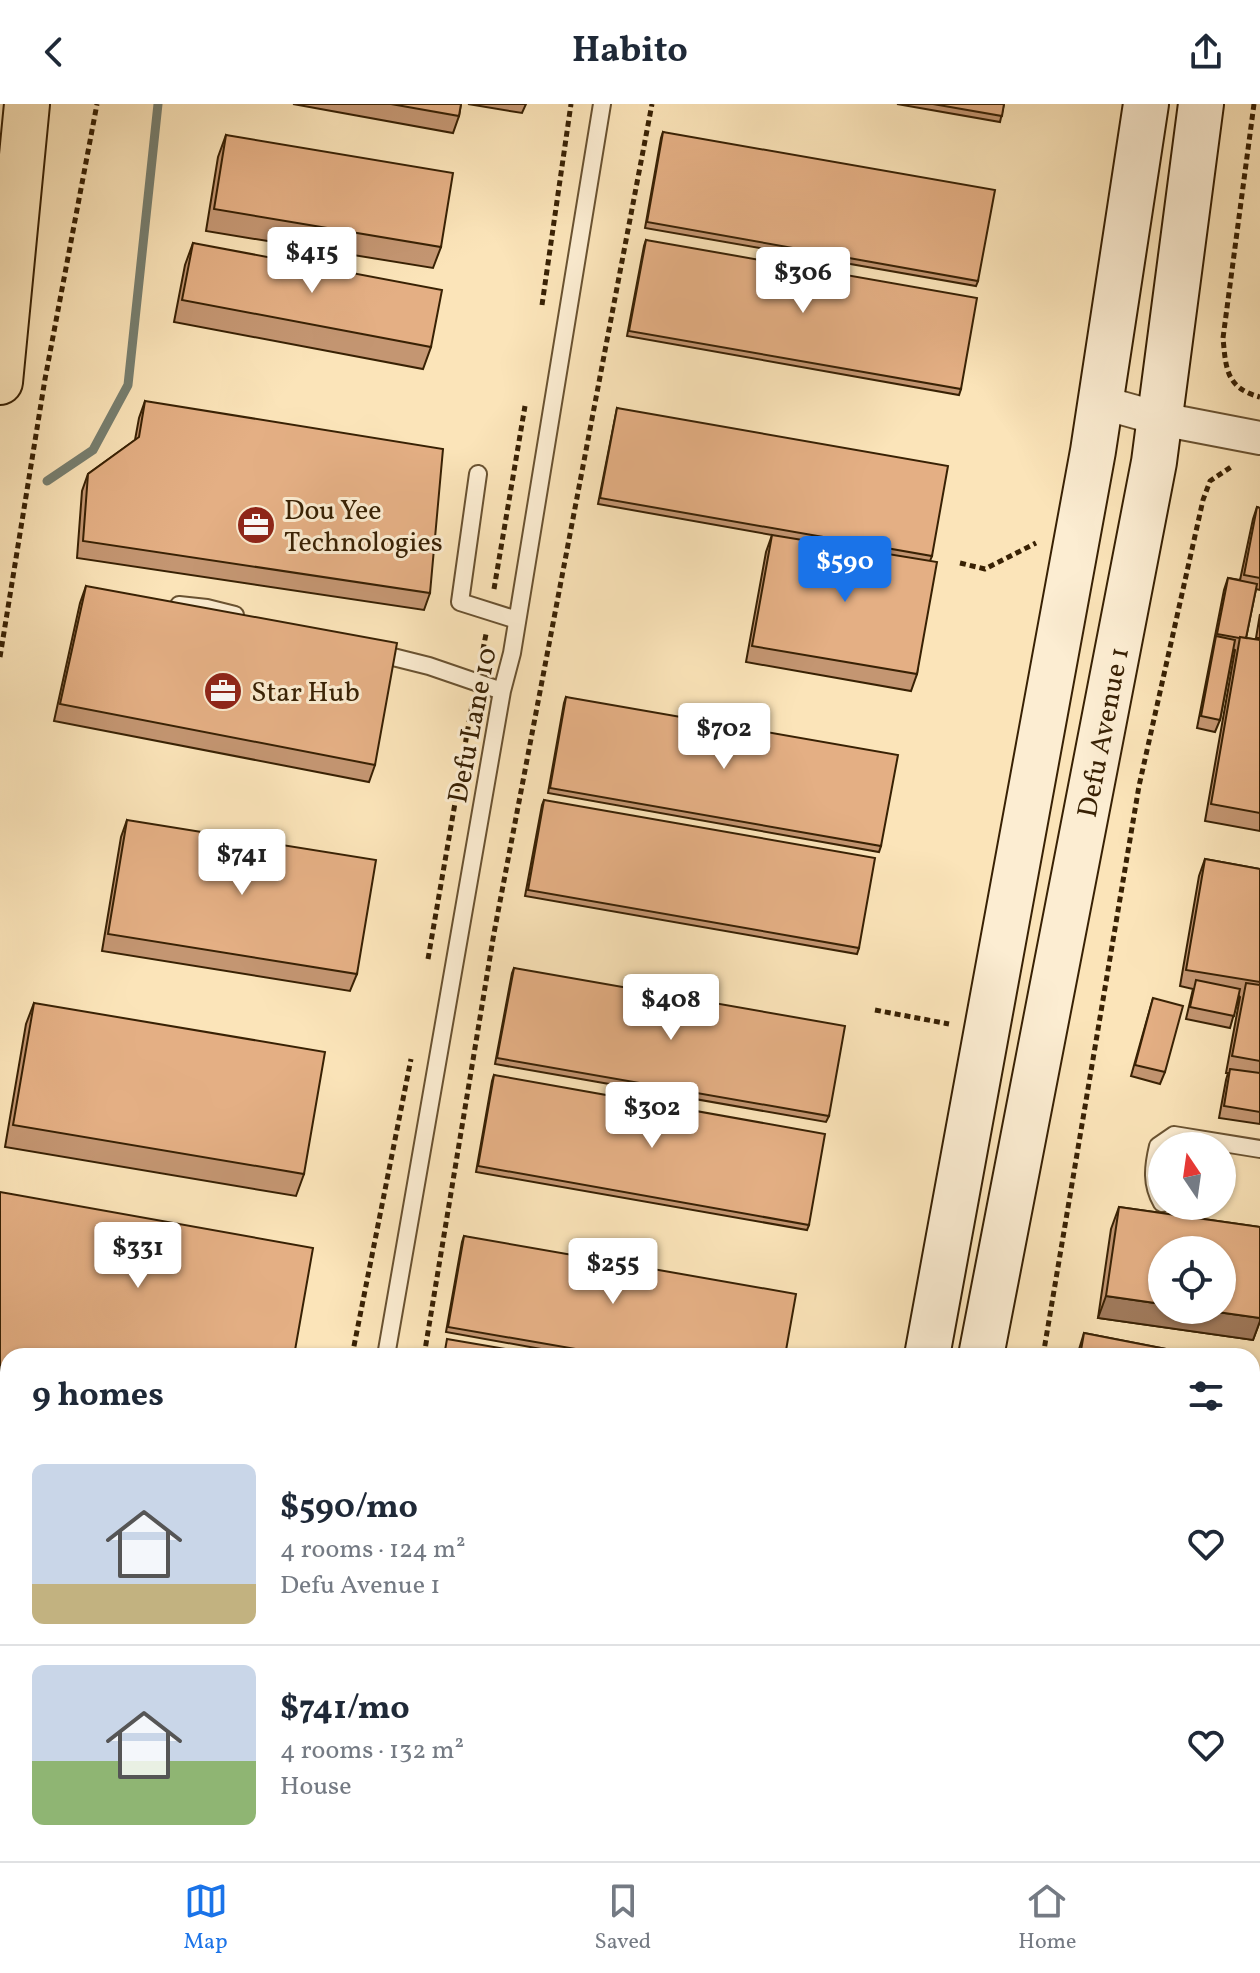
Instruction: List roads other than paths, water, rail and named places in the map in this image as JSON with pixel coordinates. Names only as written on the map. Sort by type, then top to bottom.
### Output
[{"type":"highway","points":[[0,382],[27,104]]},
{"type":"main road","name":"Defu Avenue 1","points":[[928,1348],[1038,758],[1100,402],[1146,104]]},
{"type":"main road","name":"Defu Avenue 1","points":[[983,1348],[1161,419],[1164,373],[1201,104]]},
{"type":"street","points":[[1100,402],[1161,419],[1260,438]]},
{"type":"lane","name":"Defu Lane 10","points":[[387,1348],[517,620],[602,104]]},
{"type":"lane","points":[[478,474],[460,602],[517,620]]},
{"type":"lane","points":[[164,603],[207,608],[251,619]]},
{"type":"lane","points":[[355,647],[502,691]]},
{"type":"lane","points":[[1236,1145],[1260,1149]]},
{"type":"waterway","points":[[47,481],[93,450],[128,385],[158,104]]},
{"type":"place","name":"Dou Yee Technologies","points":[[256,525]]},
{"type":"place","name":"Star Hub","points":[[223,691]]}]
